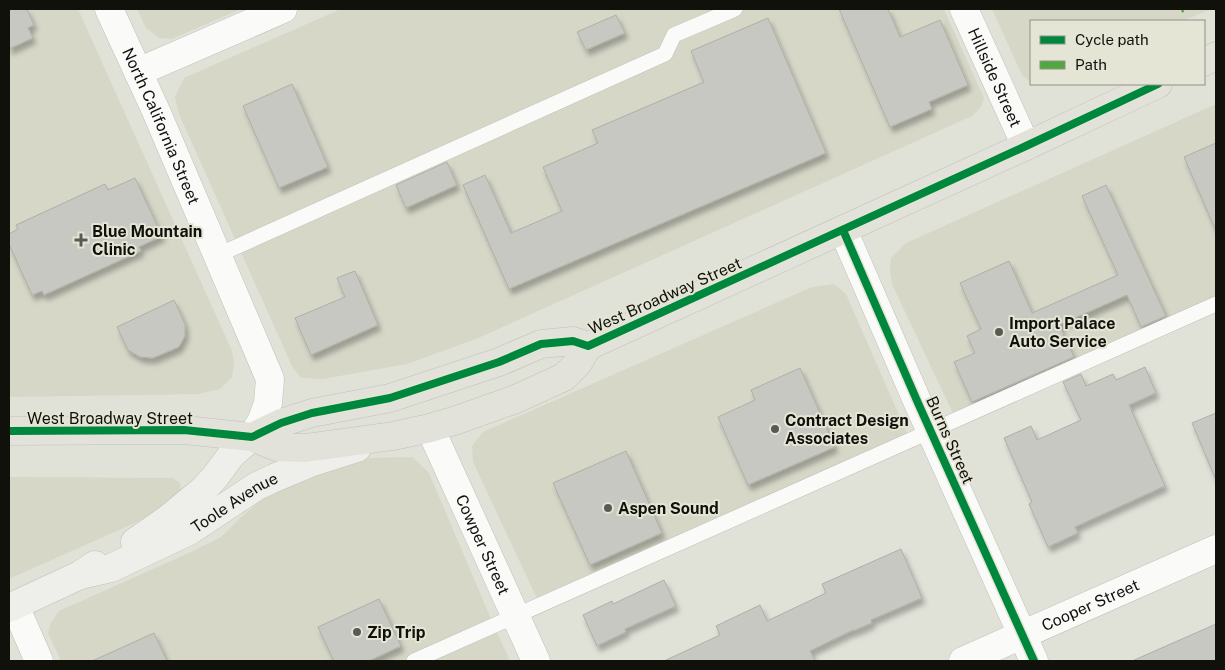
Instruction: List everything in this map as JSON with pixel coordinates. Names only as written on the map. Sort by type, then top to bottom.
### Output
[{"type":"main road","name":"West Broadway Street","points":[[9,431],[184,430],[252,437],[277,447],[305,448],[393,436],[430,428],[516,399],[564,377],[578,363],[588,346],[1156,85]]},
{"type":"main road","name":"West Broadway Street","points":[[252,437],[281,423],[312,414],[390,398],[499,362],[541,344],[573,341],[588,346]]},
{"type":"main road","name":"Toole Avenue","points":[[80,575],[111,568],[189,530],[257,486],[274,478],[393,436]]},
{"type":"main road","name":"Toole Avenue","points":[[12,607],[80,575],[168,519],[215,477],[232,454],[252,437]]},
{"type":"street","name":"North California Street","points":[[110,9],[156,111],[270,379],[268,403],[262,420],[252,437]]},
{"type":"street","points":[[138,72],[283,9]]},
{"type":"street","name":"Hillside Street","points":[[964,9],[1026,146]]},
{"type":"street","name":"Burns Street","points":[[843,230],[1034,661]]},
{"type":"street","name":"Cowper Street","points":[[430,428],[536,661]]},
{"type":"street","name":"Cooper Street","points":[[963,661],[1216,549]]},
{"type":"street","points":[[12,607],[39,661]]},
{"type":"lane","points":[[218,255],[665,54],[674,35],[735,9]]},
{"type":"lane","points":[[414,661],[1216,304]]},
{"type":"shaded area","points":[[9,9],[78,9],[232,351],[234,363],[232,377],[220,389],[199,394],[9,397]]},
{"type":"shaded area","points":[[137,9],[241,9],[172,39],[159,38],[146,28]]},
{"type":"shaded area","points":[[341,9],[944,9],[984,98],[981,107],[972,116],[476,339],[407,364],[323,379],[301,378],[292,366],[179,114],[175,97],[184,78]]},
{"type":"shaded area","points":[[992,9],[1211,9],[1185,20],[1030,20],[1030,81],[1022,75]]},
{"type":"shaded area","points":[[1216,104],[1216,304],[956,420],[892,284],[891,258],[906,243]]},
{"type":"shaded area","points":[[834,284],[846,294],[910,440],[540,605],[473,462],[472,446],[483,432],[812,287]]},
{"type":"shaded area","points":[[412,457],[429,473],[510,661],[61,661],[48,633],[51,623],[59,611],[221,537],[275,488],[322,468],[370,458]]},
{"type":"shaded area","points":[[9,477],[173,478],[180,483],[181,494],[166,509],[9,579]]},
{"type":"building","points":[[9,9],[27,9],[34,25],[28,28],[33,38],[9,49]]},
{"type":"building","points":[[839,9],[888,9],[900,37],[940,20],[968,85],[929,102],[932,109],[890,127]]},
{"type":"building","points":[[616,15],[625,33],[586,50],[577,32]]},
{"type":"building","points":[[768,18],[826,153],[509,289],[463,185],[485,175],[511,233],[562,211],[543,167],[598,143],[592,130],[704,82],[691,51]]},
{"type":"building","points":[[292,84],[328,167],[279,188],[243,106]]},
{"type":"building","points":[[1216,143],[1216,231],[1184,157]]},
{"type":"building","points":[[447,162],[457,185],[406,208],[396,185]]},
{"type":"building","name":"Blue Mountain Clinic","points":[[135,178],[162,236],[139,247],[141,251],[44,295],[42,291],[32,295],[9,244],[9,234],[18,229],[16,225],[105,184],[108,190]]},
{"type":"building","points":[[1106,185],[1166,316],[1141,327],[1127,295],[1059,325],[1074,357],[972,402],[954,362],[975,353],[967,336],[981,329],[960,283],[1009,261],[1032,313],[1118,275],[1082,196]]},
{"type":"building","points":[[355,271],[378,325],[311,355],[295,318],[345,297],[337,278]]},
{"type":"building","points":[[174,300],[185,324],[185,336],[179,347],[153,358],[140,357],[128,350],[117,327]]},
{"type":"building","points":[[1145,367],[1156,393],[1129,405],[1165,486],[1075,527],[1078,533],[1048,547],[1029,504],[1032,502],[1004,438],[1031,426],[1037,440],[1081,420],[1063,382],[1081,374],[1086,386],[1113,374],[1116,380]]},
{"type":"building","name":"Contract Design Associates","points":[[800,368],[835,447],[748,485],[718,417],[755,400],[751,390]]},
{"type":"building","points":[[1216,413],[1216,480],[1192,423]]},
{"type":"building","name":"Aspen Sound","points":[[626,451],[662,533],[590,565],[553,483]]},
{"type":"building","points":[[901,549],[922,598],[871,620],[872,623],[810,651],[815,661],[664,661],[720,635],[716,626],[760,605],[767,621],[826,593],[822,584]]},
{"type":"building","points":[[664,580],[676,606],[625,629],[626,632],[597,646],[583,615],[612,601],[613,604]]},
{"type":"building","name":"Zip Trip","points":[[379,599],[401,646],[369,661],[334,661],[318,627]]},
{"type":"building","points":[[1216,624],[1216,661],[1132,661]]},
{"type":"building","points":[[154,633],[167,661],[92,661]]},
{"type":"cycle path","points":[[9,431],[184,430],[252,437],[281,423],[312,413],[390,398],[499,362],[541,344],[573,341],[588,346],[1156,85]]},
{"type":"cycle path","points":[[843,230],[918,403],[1034,661]]},
{"type":"place","name":"Blue Mountain Clinic","points":[[81,240]]},
{"type":"place","name":"Import Palace Auto Service","points":[[999,332]]},
{"type":"place","name":"Contract Design Associates","points":[[775,429]]},
{"type":"place","name":"Aspen Sound","points":[[608,508]]},
{"type":"place","name":"Zip Trip","points":[[357,632]]}]
